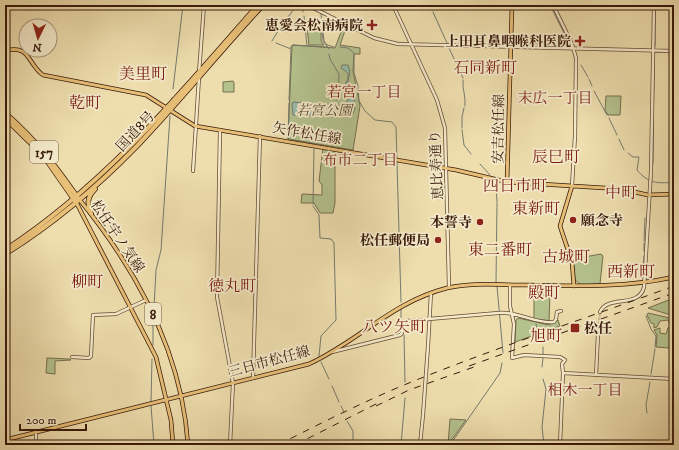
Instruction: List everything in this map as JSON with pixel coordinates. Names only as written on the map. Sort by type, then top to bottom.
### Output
[{"type":"highway","name":"国道8号","points":[[5,254],[34,235],[108,174],[168,109],[258,5]]},
{"type":"highway","name":"国道8号","points":[[5,250],[77,199],[199,78],[263,5]]},
{"type":"highway","name":"157","points":[[5,113],[42,148],[62,173],[77,199]]},
{"type":"highway","name":"157","points":[[5,118],[43,155],[77,199]]},
{"type":"highway","points":[[91,213],[88,205],[89,196],[108,174]]},
{"type":"main road","name":"安吉松任線","points":[[507,182],[512,5]]},
{"type":"main road","name":"矢作松任線","points":[[5,51],[17,49],[26,53],[36,69],[43,75],[146,95],[195,126],[447,168],[507,182],[621,189],[648,195],[674,194]]},
{"type":"main road","points":[[572,186],[560,226],[572,262],[574,286]]},
{"type":"main road","name":"松任宇ノ気線","points":[[77,199],[91,213],[124,260],[146,300],[169,352],[182,396],[188,445]]},
{"type":"main road","name":"松任宇ノ気線","points":[[77,199],[156,357],[167,399],[171,420],[173,445]]},
{"type":"main road","name":"三日市松任線","points":[[5,440],[36,434],[151,403],[309,364],[330,353],[400,306],[432,292],[449,287],[510,285],[602,287],[674,277]]},
{"type":"street","points":[[193,171],[204,5]]},
{"type":"street","points":[[307,5],[374,38],[393,44],[674,52]]},
{"type":"street","name":"恵比寿通り","points":[[393,5],[443,118],[446,135],[449,287]]},
{"type":"street","points":[[553,5],[574,49],[576,62],[572,186]]},
{"type":"street","points":[[600,312],[607,304],[636,298],[643,290],[645,282],[648,195],[650,181],[654,5]]},
{"type":"street","points":[[220,130],[217,305],[233,383],[230,445]]},
{"type":"street","points":[[253,378],[260,136]]},
{"type":"street","points":[[510,285],[514,324],[512,358],[524,355],[560,357],[565,360],[562,364],[563,373],[560,445]]},
{"type":"street","points":[[420,445],[432,292]]},
{"type":"street","points":[[72,357],[90,358],[91,356],[93,315],[116,314],[146,300]]},
{"type":"street","points":[[330,353],[348,350],[400,335],[402,333],[402,324],[406,321],[498,313],[512,314],[540,322],[551,322],[555,321],[557,312],[560,311]]},
{"type":"street","points":[[596,374],[598,334]]},
{"type":"street","points":[[563,373],[674,379]]},
{"type":"street","points":[[36,434],[36,445]]},
{"type":"green space","points":[[319,25],[321,27],[321,41],[324,45],[309,45],[307,27]]},
{"type":"green space","name":"若宮公園","points":[[343,27],[346,28],[340,45],[360,48],[360,54],[354,54],[353,71],[360,106],[353,150],[288,139],[292,45],[335,48]]},
{"type":"green space","points":[[233,81],[234,92],[223,92],[223,82]]},
{"type":"green space","points":[[606,96],[621,96],[620,115],[608,115],[605,110]]},
{"type":"green space","points":[[323,148],[335,150],[335,203],[333,213],[320,213],[314,203],[301,203],[302,194],[322,195],[322,185],[319,181]]},
{"type":"green space","points":[[601,254],[603,256],[600,284],[581,285],[575,280],[573,259]]},
{"type":"green space","points":[[534,293],[550,294],[549,321],[534,320]]},
{"type":"green space","points":[[674,298],[674,316],[648,308]]},
{"type":"green space","points":[[648,313],[674,319],[674,340],[669,348],[656,347],[657,335],[654,330],[660,328],[660,333],[666,334],[668,328],[671,326],[668,320],[660,321],[657,327],[654,328],[654,324],[651,323],[647,315]]},
{"type":"green space","points":[[518,318],[549,325],[558,320],[560,326],[515,342],[516,320]]},
{"type":"green space","points":[[47,358],[71,360],[55,361],[55,374],[46,373]]},
{"type":"green space","points":[[450,419],[466,420],[448,445]]},
{"type":"shaded area","points":[[342,65],[348,65],[350,72],[347,86],[355,98],[353,105],[355,108],[353,114],[346,113],[343,109],[349,98],[347,95],[349,91],[345,84],[348,79],[348,73],[341,68]]},
{"type":"shaded area","points":[[293,102],[311,104],[315,109],[315,116],[293,115]]},
{"type":"waterway","points":[[173,89],[183,5]]},
{"type":"waterway","points":[[285,21],[297,5]]},
{"type":"waterway","points":[[302,5],[303,12]]},
{"type":"waterway","points":[[320,5],[321,10]]},
{"type":"waterway","points":[[430,5],[432,10]]},
{"type":"waterway","points":[[550,5],[569,43]]},
{"type":"waterway","points":[[655,16],[656,5]]},
{"type":"waterway","points":[[433,12],[447,43]]},
{"type":"waterway","points":[[321,14],[324,41],[327,45],[334,47]]},
{"type":"waterway","points":[[304,16],[307,46]]},
{"type":"waterway","points":[[655,18],[655,25]]},
{"type":"waterway","points":[[272,41],[281,26]]},
{"type":"waterway","points":[[655,27],[655,46]]},
{"type":"waterway","points":[[322,30],[323,41],[329,49]]},
{"type":"waterway","points":[[276,43],[291,49],[289,100]]},
{"type":"waterway","points":[[290,48],[293,45],[327,47]]},
{"type":"waterway","points":[[340,47],[348,48],[354,53],[354,73],[358,86],[359,101],[365,111],[375,120],[392,122],[396,127],[401,302]]},
{"type":"waterway","points":[[449,48],[463,78]]},
{"type":"waterway","points":[[329,54],[330,59],[339,74],[338,98],[332,107]]},
{"type":"waterway","points":[[653,164],[654,55]]},
{"type":"waterway","points":[[581,65],[588,77]]},
{"type":"waterway","points":[[589,79],[592,86]]},
{"type":"waterway","points":[[463,80],[465,106]]},
{"type":"waterway","points":[[594,91],[607,115]]},
{"type":"waterway","points":[[289,103],[288,139],[290,140]]},
{"type":"waterway","points":[[462,128],[464,108]]},
{"type":"waterway","points":[[154,308],[156,270],[161,250],[170,116]]},
{"type":"waterway","points":[[609,118],[617,135]]},
{"type":"waterway","points":[[462,130],[464,145],[471,154]]},
{"type":"waterway","points":[[619,139],[624,150]]},
{"type":"waterway","points":[[292,140],[301,142]]},
{"type":"waterway","points":[[305,142],[314,144]]},
{"type":"waterway","points":[[313,204],[314,149]]},
{"type":"waterway","points":[[628,153],[633,157],[639,157],[637,170],[645,178],[658,183],[674,182]]},
{"type":"waterway","points":[[480,164],[490,175]]},
{"type":"waterway","points":[[496,184],[497,202]]},
{"type":"waterway","points":[[496,283],[497,203]]},
{"type":"waterway","points":[[313,206],[319,215],[320,238],[331,239],[334,243],[336,320],[321,336],[319,356]]},
{"type":"waterway","points":[[644,241],[645,218]]},
{"type":"waterway","points":[[644,243],[644,251]]},
{"type":"waterway","points":[[643,278],[644,256]]},
{"type":"waterway","points":[[497,286],[503,353]]},
{"type":"waterway","points":[[401,309],[401,325]]},
{"type":"waterway","points":[[646,316],[651,329],[656,336],[655,347]]},
{"type":"waterway","points":[[153,321],[153,345]]},
{"type":"waterway","points":[[536,324],[538,333]]},
{"type":"waterway","points":[[404,335],[405,382]]},
{"type":"waterway","points":[[543,347],[543,354]]},
{"type":"waterway","points":[[651,374],[655,349]]},
{"type":"waterway","points":[[542,367],[543,358]]},
{"type":"waterway","points":[[151,402],[152,359]]},
{"type":"waterway","points":[[321,362],[329,379]]},
{"type":"waterway","points":[[450,445],[500,373],[502,363]]},
{"type":"waterway","points":[[543,379],[546,389],[542,427],[544,445]]},
{"type":"waterway","points":[[647,413],[646,405],[650,382]]},
{"type":"waterway","points":[[332,386],[339,402]]},
{"type":"waterway","points":[[401,445],[405,398]]},
{"type":"waterway","points":[[151,406],[154,445]]},
{"type":"waterway","points":[[341,406],[344,412]]},
{"type":"waterway","points":[[347,421],[353,431],[353,445]]},
{"type":"tunnel","points":[[598,334],[600,312]]},
{"type":"railway","points":[[278,445],[340,414],[404,385],[504,347],[674,286]]},
{"type":"railway","points":[[469,366],[674,293]]},
{"type":"railway","points":[[376,406],[409,390],[474,367]]},
{"type":"railway","points":[[295,445],[380,402]]},
{"type":"place","name":"恵愛会松南病院","points":[[372,25]]},
{"type":"place","name":"上田耳鼻咽喉科医院","points":[[580,41]]},
{"type":"place","name":"願念寺","points":[[573,220]]},
{"type":"place","name":"本誓寺","points":[[480,222]]},
{"type":"place","name":"松任郵便局","points":[[438,240]]},
{"type":"place","name":"松任","points":[[575,328]]},
{"type":"district","name":"石同新町","points":[[485,67]]},
{"type":"district","name":"美里町","points":[[143,73]]},
{"type":"district","name":"若宮一丁目","points":[[364,92]]},
{"type":"district","name":"末広一丁目","points":[[555,98]]},
{"type":"district","name":"乾町","points":[[85,102]]},
{"type":"district","name":"辰巳町","points":[[556,156]]},
{"type":"district","name":"布市二丁目","points":[[360,160]]},
{"type":"district","name":"四日市町","points":[[515,185]]},
{"type":"district","name":"中町","points":[[621,192]]},
{"type":"district","name":"東新町","points":[[536,208]]},
{"type":"district","name":"東二番町","points":[[500,249]]},
{"type":"district","name":"古城町","points":[[566,256]]},
{"type":"district","name":"西新町","points":[[631,271]]},
{"type":"district","name":"柳町","points":[[87,281]]},
{"type":"district","name":"徳丸町","points":[[232,285]]},
{"type":"district","name":"殿町","points":[[544,292]]},
{"type":"district","name":"八ツ矢町","points":[[394,326]]},
{"type":"district","name":"旭町","points":[[546,335]]},
{"type":"district","name":"相木一丁目","points":[[585,390]]}]
